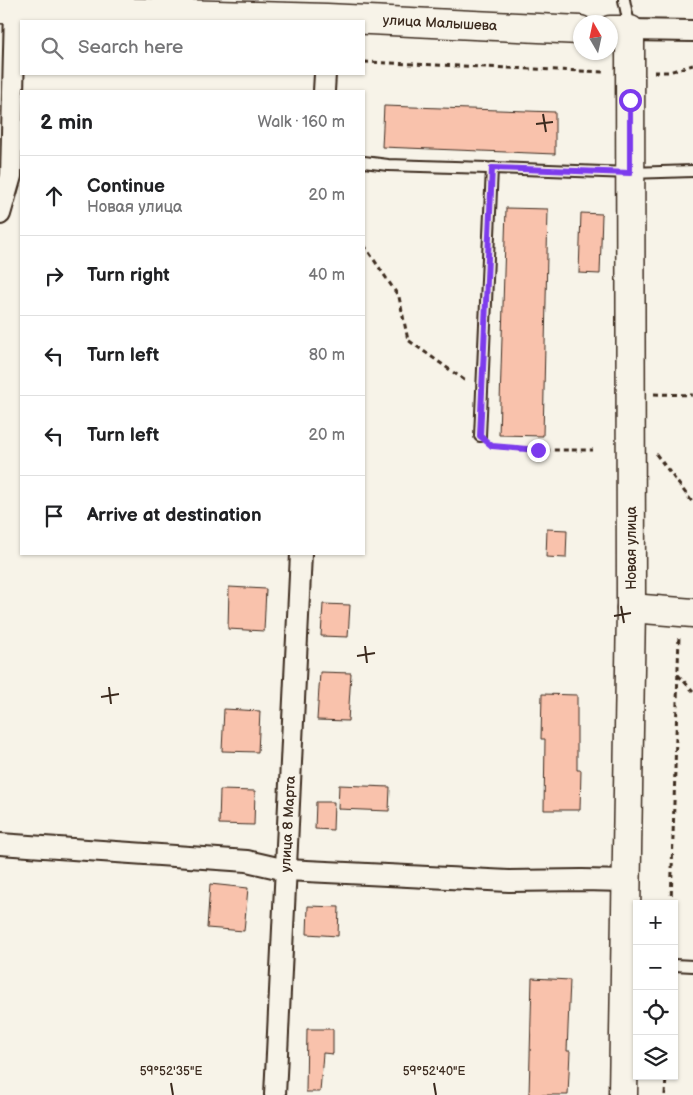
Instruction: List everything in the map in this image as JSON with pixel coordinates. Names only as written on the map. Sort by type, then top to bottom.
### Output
[{"type":"main road","name":"улица Малышева","points":[[8,9],[327,20]]},
{"type":"main road","name":"улица Малышева","points":[[365,22],[573,30]]},
{"type":"main road","name":"Новая улица","points":[[620,30],[630,72],[631,608],[626,881],[631,964],[622,1095]]},
{"type":"main road","points":[[631,608],[686,612]]},
{"type":"street","points":[[0,214],[11,176],[17,144],[8,9]]},
{"type":"street","points":[[620,30],[693,31]]},
{"type":"street","points":[[324,75],[324,90]]},
{"type":"street","name":"улица 8 Марта","points":[[275,1095],[301,555]]},
{"type":"street","points":[[0,844],[247,860],[286,870],[509,881],[626,881]]},
{"type":"lane","points":[[620,30],[624,0]]},
{"type":"lane","points":[[365,162],[388,166],[487,168]]},
{"type":"lane","points":[[480,436],[492,168],[630,173],[693,171]]},
{"type":"lane","points":[[678,965],[693,966]]},
{"type":"path","points":[[365,62],[630,72],[669,72],[693,65]]},
{"type":"path","points":[[365,246],[399,297],[408,340],[471,385]]},
{"type":"path","points":[[650,394],[693,396]]},
{"type":"path","points":[[480,436],[492,446],[538,450],[593,450]]},
{"type":"path","points":[[652,450],[693,503]]},
{"type":"path","points":[[671,900],[678,674],[686,612]]},
{"type":"path","points":[[678,674],[693,691]]},
{"type":"path","points":[[665,1095],[666,1080]]},
{"type":"building","points":[[384,106],[555,112],[555,154],[382,147]]},
{"type":"building","points":[[506,208],[548,209],[543,436],[499,435]]},
{"type":"building","points":[[581,213],[602,214],[600,274],[579,273]]},
{"type":"building","points":[[547,529],[567,530],[566,558],[546,557]]},
{"type":"building","points":[[229,587],[266,589],[264,631],[228,629]]},
{"type":"building","points":[[323,604],[350,605],[348,637],[321,636]]},
{"type":"building","points":[[320,672],[351,673],[348,721],[317,720]]},
{"type":"building","points":[[542,694],[577,695],[577,770],[581,770],[580,810],[544,810],[545,739],[541,739]]},
{"type":"building","points":[[224,709],[260,711],[258,752],[222,751]]},
{"type":"building","points":[[339,785],[390,787],[389,811],[338,809]]},
{"type":"building","points":[[220,790],[255,791],[254,825],[219,824]]},
{"type":"building","points":[[316,802],[334,802],[333,830],[315,829]]},
{"type":"building","points":[[210,884],[248,888],[244,931],[207,928]]},
{"type":"building","points":[[308,906],[339,907],[338,936],[307,934]]},
{"type":"building","points":[[532,978],[570,980],[567,1051],[570,1051],[568,1095],[529,1095]]},
{"type":"building","points":[[307,1029],[333,1029],[333,1054],[323,1053],[320,1092],[306,1092]]},
{"type":"route","points":[[538,450],[492,446],[480,436],[492,168],[630,173],[630,100]]}]
